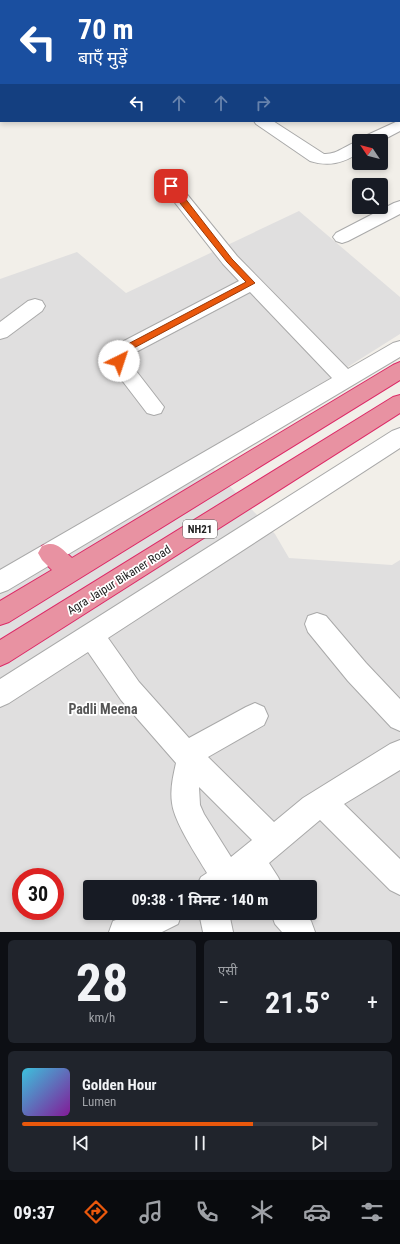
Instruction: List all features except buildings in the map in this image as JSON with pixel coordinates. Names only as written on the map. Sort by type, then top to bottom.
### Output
[{"type":"highway","name":"NH21","points":[[0,614],[400,370]]},
{"type":"highway","name":"Agra Jaipur Bikaner Road","points":[[0,654],[400,403]]},
{"type":"highway","points":[[50,553],[70,571]]},
{"type":"street","points":[[264,122],[316,157],[325,160],[337,158],[352,150]]},
{"type":"street","points":[[383,134],[400,125]]},
{"type":"street","points":[[171,186],[230,260],[346,380]]},
{"type":"street","points":[[342,237],[400,207]]},
{"type":"street","points":[[154,407],[121,366],[119,361],[120,356],[129,347],[251,283]]},
{"type":"street","points":[[0,332],[35,306]]},
{"type":"street","points":[[0,582],[400,348]]},
{"type":"street","points":[[0,694],[400,437]]},
{"type":"street","points":[[317,624],[357,672],[400,718]]},
{"type":"street","points":[[91,636],[130,691],[190,759],[273,841]]},
{"type":"street","points":[[217,880],[186,805],[185,783],[190,759],[198,748],[255,716]]},
{"type":"street","points":[[221,880],[250,861],[322,802],[400,754]]},
{"type":"street","points":[[322,802],[400,880]]},
{"type":"street","points":[[250,861],[263,880]]},
{"type":"street","points":[[124,932],[154,920]]},
{"type":"street","points":[[215,920],[218,932]]},
{"type":"street","points":[[291,920],[300,932]]},
{"type":"shaded area","name":"Padli Meena","points":[[299,211],[400,297],[400,334],[203,458],[275,534],[289,558],[392,565],[400,560],[400,932],[0,932],[0,279],[77,252],[126,293]]},
{"type":"district","name":"Padli Meena","points":[[103,709]]},
{"type":"route","points":[[119,361],[120,356],[129,347],[251,283],[230,260],[171,186]]}]
